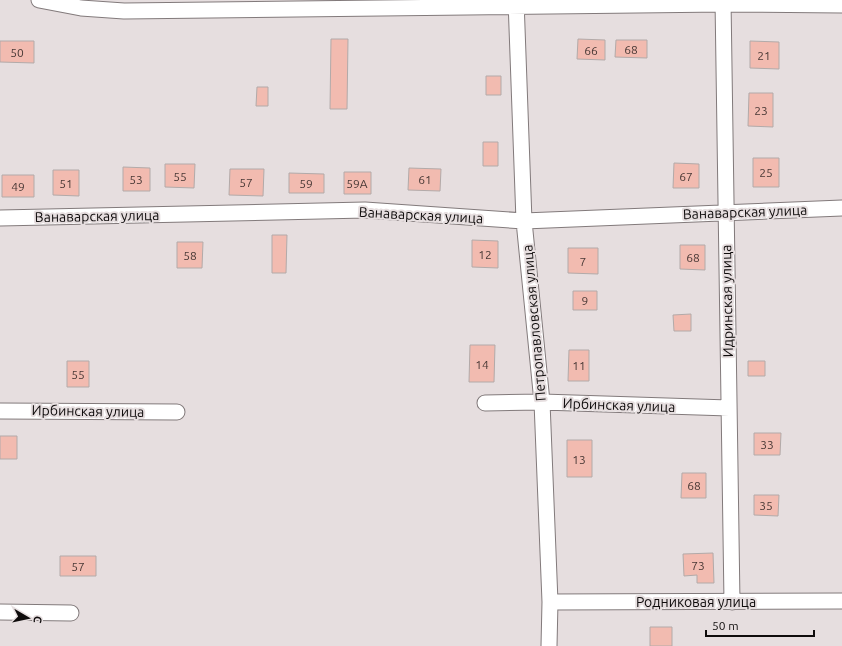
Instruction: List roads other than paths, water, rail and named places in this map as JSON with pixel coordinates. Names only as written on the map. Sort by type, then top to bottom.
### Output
[{"type":"street","points":[[47,1],[81,8],[124,11],[516,3],[723,2],[842,5]]},
{"type":"street","name":"Идринская улица","points":[[723,2],[732,602]]},
{"type":"street","name":"Петропавловская улица","points":[[516,3],[524,221],[542,402],[550,602],[549,646]]},
{"type":"street","name":"Ванаварская улица","points":[[0,218],[365,210],[524,221],[842,208]]},
{"type":"street","name":"Ирбинская улица","points":[[485,403],[542,402],[729,408]]},
{"type":"street","name":"Ирбинская улица","points":[[0,410],[177,412]]},
{"type":"street","name":"Родниковая улица","points":[[550,602],[842,601]]},
{"type":"street","points":[[0,612],[71,613]]}]
